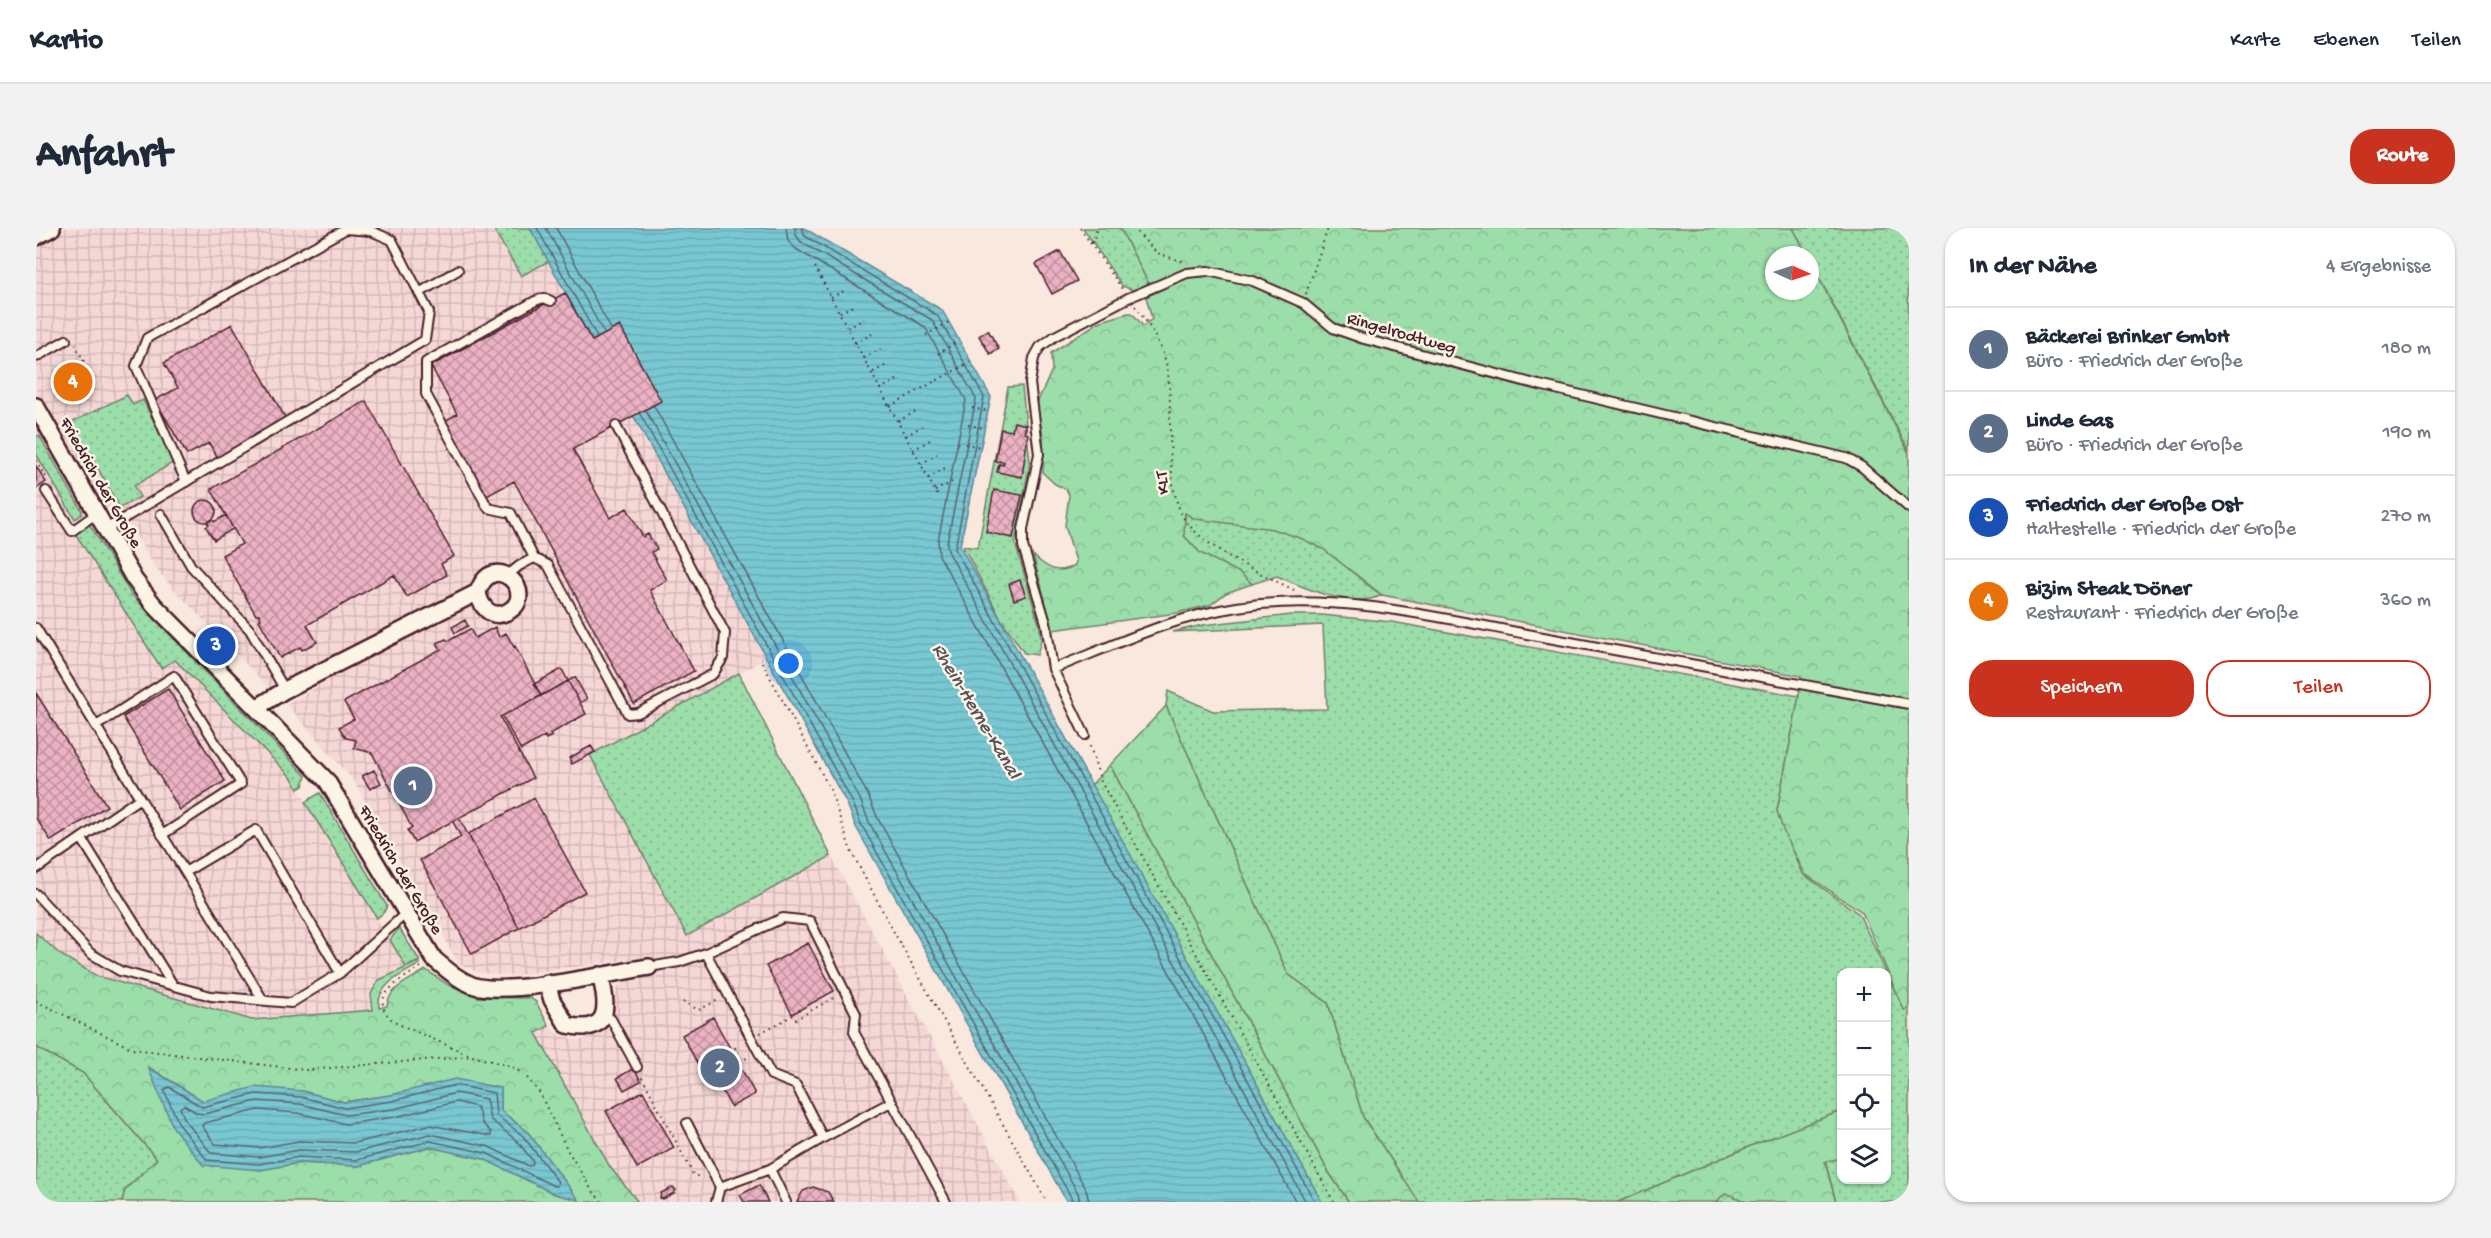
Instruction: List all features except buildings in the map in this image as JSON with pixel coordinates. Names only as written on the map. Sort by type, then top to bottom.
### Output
[{"type":"street","points":[[36,237],[52,228]]},
{"type":"street","name":"Friedrich der Große","points":[[36,406],[134,579],[154,605],[327,781],[434,959],[457,978],[474,986],[503,989],[649,967]]},
{"type":"street","points":[[498,573],[507,575],[515,581],[519,591],[518,600],[513,609],[504,614],[494,614],[486,610],[480,602],[478,592],[481,583],[489,576],[498,573]]},
{"type":"street","points":[[256,708],[285,690],[478,592]]},
{"type":"street","points":[[547,983],[552,1000],[567,1025],[583,1029],[594,1027],[605,1015],[607,1006],[600,975]]},
{"type":"lane","points":[[106,529],[186,482],[425,340],[429,312],[392,240],[371,231],[346,229],[147,338],[136,366],[186,482]]},
{"type":"lane","points":[[419,293],[458,270]]},
{"type":"lane","name":"Ringelrodtweg","points":[[1085,735],[1053,669],[1046,623],[1023,546],[1023,529],[1040,454],[1030,383],[1034,358],[1041,347],[1055,336],[1128,298],[1187,273],[1208,271],[1253,281],[1303,303],[1333,328],[1364,339],[1539,385],[1846,458],[1862,467],[1909,508]]},
{"type":"lane","points":[[551,301],[544,298],[535,301],[426,362],[426,394],[488,508],[512,513],[534,558],[548,565],[628,714],[638,714],[713,674],[723,658],[725,633],[616,426]]},
{"type":"lane","points":[[36,357],[69,338]]},
{"type":"lane","points":[[46,491],[72,531],[97,513]]},
{"type":"lane","points":[[161,514],[191,566],[250,630],[285,690]]},
{"type":"lane","points":[[507,575],[534,558]]},
{"type":"lane","points":[[1053,669],[1181,618],[1239,606],[1314,601],[1354,604],[1470,624],[1909,704]]},
{"type":"lane","points":[[36,628],[263,1000]]},
{"type":"lane","points":[[96,726],[174,676],[241,784],[162,835]]},
{"type":"lane","points":[[36,869],[140,798]]},
{"type":"lane","points":[[185,872],[256,830],[340,973]]},
{"type":"lane","points":[[82,839],[173,985]]},
{"type":"lane","points":[[36,894],[90,953],[120,970],[211,996],[291,1003],[340,973],[405,914]]},
{"type":"lane","points":[[649,967],[679,962],[706,953],[783,918],[810,921],[856,1014],[854,1032],[946,1202]]},
{"type":"lane","points":[[706,953],[771,1075],[796,1085],[823,1137]]},
{"type":"lane","points":[[605,1015],[611,1019],[637,1067]]},
{"type":"lane","points":[[720,1186],[770,1169],[823,1137],[891,1102]]},
{"type":"lane","points":[[687,1123],[720,1186],[716,1202]]},
{"type":"lane","points":[[770,1169],[786,1202]]},
{"type":"path","name":"KLT","points":[[1080,228],[1156,338],[1166,366],[1174,493],[1187,522],[1207,543],[1314,601]]},
{"type":"path","points":[[1092,243],[1098,228]]},
{"type":"path","points":[[1133,228],[1157,253],[1208,271]]},
{"type":"path","points":[[1303,303],[1328,228]]},
{"type":"path","points":[[815,267],[939,498]]},
{"type":"path","points":[[831,297],[844,291]]},
{"type":"path","points":[[840,312],[853,306]]},
{"type":"path","points":[[848,328],[864,319]]},
{"type":"path","points":[[926,335],[949,322]]},
{"type":"path","points":[[855,343],[872,334]]},
{"type":"path","points":[[69,338],[91,375]]},
{"type":"path","points":[[938,354],[958,341]]},
{"type":"path","points":[[864,358],[881,349]]},
{"type":"path","points":[[890,406],[972,361]]},
{"type":"path","points":[[873,372],[889,364]]},
{"type":"path","points":[[880,389],[897,380]]},
{"type":"path","points":[[972,408],[988,411]]},
{"type":"path","points":[[898,421],[915,412]]},
{"type":"path","points":[[968,425],[984,428]]},
{"type":"path","points":[[906,436],[922,426]]},
{"type":"path","points":[[913,450],[930,440]]},
{"type":"path","points":[[965,444],[981,447]]},
{"type":"path","points":[[921,464],[938,454]]},
{"type":"path","points":[[36,460],[52,488],[46,491]]},
{"type":"path","points":[[928,478],[945,468]]},
{"type":"path","points":[[936,491],[952,482]]},
{"type":"path","points":[[762,662],[830,789],[851,851],[896,936],[1047,1202]]},
{"type":"path","points":[[1085,735],[1101,782],[1334,1202]]},
{"type":"path","points":[[434,959],[393,985],[384,998],[384,1010],[396,1023],[472,1056],[510,1066],[531,1080],[579,1170],[602,1202]]},
{"type":"path","points":[[730,1048],[734,1046],[742,1060],[758,1053],[763,1049],[756,1036],[794,1015],[796,1019],[845,992]]},
{"type":"path","points":[[36,1001],[133,1049],[144,1051],[306,1070],[472,1056]]},
{"type":"path","points":[[683,1002],[699,1010],[709,1004]]},
{"type":"path","points":[[637,1067],[694,1176],[714,1174]]},
{"type":"shaded area","points":[[36,228],[493,228],[521,276],[549,261],[767,658],[595,752],[687,935],[831,856],[1020,1202],[638,1202],[610,1167],[536,1033],[549,1026],[558,1034],[573,1039],[581,1040],[598,1034],[611,1019],[614,994],[619,985],[626,981],[650,977],[648,957],[509,976],[479,973],[459,964],[354,781],[286,704],[314,689],[305,670],[270,689],[168,583],[151,561],[120,508],[83,511],[90,525],[76,533],[161,668],[175,660],[292,779],[406,967],[386,975],[373,1010],[252,1020],[97,976],[61,955],[39,937],[36,933]]},
{"type":"green space","points":[[493,228],[530,228],[549,261],[521,276]]},
{"type":"green space","points":[[1083,228],[1120,228],[1149,284],[1133,290],[1122,286]]},
{"type":"green space","points":[[1120,228],[1793,228],[1802,246],[1765,246],[1765,300],[1819,300],[1819,278],[1909,453],[1909,1008],[1904,1010],[1891,980],[1891,968],[1886,968],[1862,912],[1805,874],[1783,830],[1777,811],[1801,676],[1382,595],[1323,549],[1300,538],[1273,529],[1195,519],[1185,513],[1184,536],[1200,553],[1240,573],[1252,584],[1226,593],[1210,605],[1177,613],[1053,630],[1033,555],[1042,563],[1057,570],[1069,568],[1075,565],[1076,561],[1065,526],[1069,495],[1066,489],[1055,484],[1043,473],[1043,437],[1037,403],[1052,370],[1051,353],[1099,322],[1128,313],[1132,313],[1143,326],[1152,319],[1146,297],[1165,288],[1161,279],[1149,284]]},
{"type":"green space","points":[[1793,228],[1908,228],[1909,451],[1819,277],[1819,246],[1802,246]]},
{"type":"green space","points":[[1022,386],[1030,462],[1015,543],[1040,627],[1041,641],[1037,655],[1024,653],[1001,619],[963,546],[978,548],[1008,387]]},
{"type":"green space","points":[[127,395],[133,405],[143,400],[174,462],[134,486],[140,497],[120,508],[72,422]]},
{"type":"green space","points":[[39,435],[82,511],[82,514],[75,519],[36,454],[36,437]]},
{"type":"green space","points":[[1185,513],[1256,525],[1292,534],[1332,554],[1382,595],[1371,599],[1344,599],[1329,596],[1277,576],[1252,584],[1240,573],[1200,553],[1184,536]]},
{"type":"green space","points":[[88,525],[131,594],[306,776],[303,786],[298,789],[292,778],[175,660],[161,668],[75,533]]},
{"type":"green space","points":[[1291,615],[1322,615],[1392,622],[1799,696],[1777,811],[1803,874],[1859,914],[1884,968],[1837,968],[1837,1113],[1618,1202],[1419,1202],[1363,1117],[1328,1003],[1288,974],[1166,706],[1168,691],[1213,711],[1327,709],[1323,625],[1172,632],[1203,625]]},
{"type":"green space","points":[[739,673],[831,856],[687,936],[590,755]]},
{"type":"green space","points":[[1166,706],[1288,974],[1328,1003],[1363,1117],[1419,1202],[1349,1202],[1328,1171],[1110,765]]},
{"type":"green space","points":[[1110,765],[1328,1171],[1349,1202],[1322,1202],[1091,785]]},
{"type":"green space","points":[[320,793],[387,906],[377,918],[305,802]]},
{"type":"green space","points":[[399,928],[420,961],[406,967],[390,940]]},
{"type":"green space","points":[[36,933],[61,955],[97,976],[252,1020],[373,1010],[371,994],[379,980],[420,961],[420,964],[386,986],[379,1000],[379,1008],[387,1006],[392,994],[408,980],[426,970],[447,984],[478,997],[530,998],[536,1002],[549,1026],[536,1033],[610,1167],[638,1202],[122,1202],[125,1190],[157,1159],[83,1073],[36,1047]],"holes":[[[150,1068],[203,1101],[302,1091],[344,1102],[391,1095],[501,1088],[501,1111],[527,1131],[578,1199],[555,1194],[484,1159],[429,1147],[358,1166],[299,1163],[260,1170]]]},
{"type":"green space","points":[[1891,983],[1904,1009],[1909,1008],[1909,1202],[1836,1202],[1825,1161],[1837,1159],[1837,1184],[1891,1184]]},
{"type":"green space","points":[[36,1047],[83,1073],[157,1159],[125,1190],[122,1202],[36,1202]]},
{"type":"green space","points":[[1837,1113],[1837,1159],[1825,1162],[1836,1202],[1747,1202],[1726,1193],[1715,1202],[1618,1202]]},
{"type":"green space","points":[[1726,1193],[1747,1202],[1715,1202]]},
{"type":"water","name":"Rhein-Herne-Kanal","points":[[530,228],[804,228],[942,310],[991,397],[960,546],[1322,1202],[1067,1202],[856,827],[848,806]]},
{"type":"water","points":[[148,1067],[203,1101],[255,1087],[302,1091],[344,1102],[391,1095],[455,1079],[501,1088],[501,1111],[527,1131],[579,1200],[555,1194],[484,1159],[429,1147],[358,1166],[299,1163],[260,1170],[203,1165],[173,1127]]},
{"type":"place","name":"Bizim Steak Döner","points":[[73,382]]},
{"type":"place","name":"Friedrich der Große Ost","points":[[216,646]]},
{"type":"place","name":"Bäckerei Brinker GmbH","points":[[413,786]]},
{"type":"place","name":"Linde Gas","points":[[720,1068]]}]
